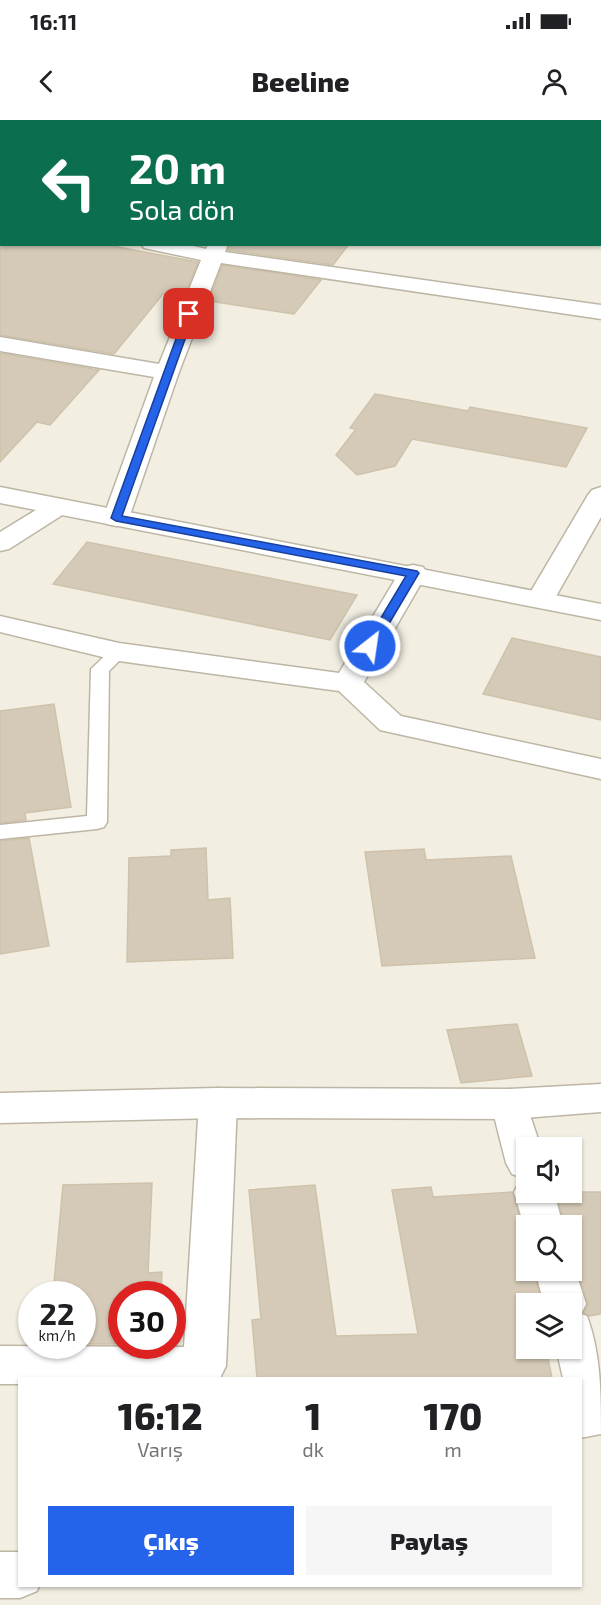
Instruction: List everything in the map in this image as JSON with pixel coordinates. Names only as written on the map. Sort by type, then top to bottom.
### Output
[{"type":"street","points":[[172,246],[215,250],[601,312]]},
{"type":"street","points":[[116,518],[166,372],[215,250]]},
{"type":"street","points":[[0,344],[166,372]]},
{"type":"street","points":[[0,495],[413,573],[601,612]]},
{"type":"street","points":[[541,598],[601,495]]},
{"type":"street","points":[[0,543],[58,507]]},
{"type":"street","points":[[348,682],[413,573]]},
{"type":"street","points":[[0,624],[119,652],[348,682],[391,723],[601,770]]},
{"type":"street","points":[[0,1108],[218,1103],[510,1104],[601,1098]]},
{"type":"street","points":[[0,1365],[203,1372],[218,1103]]},
{"type":"street","points":[[510,1104],[519,1137]]},
{"type":"street","points":[[580,1359],[595,1416],[582,1418]]},
{"type":"street","points":[[0,1575],[18,1575]]},
{"type":"lane","points":[[0,832],[97,822],[100,669],[119,652]]},
{"type":"building","points":[[0,246],[113,246],[198,262],[184,297],[163,294],[114,354],[0,335]]},
{"type":"building","points":[[229,246],[347,246],[333,265],[228,250]]},
{"type":"building","points":[[222,265],[321,280],[294,314],[209,301]]},
{"type":"building","points":[[0,353],[99,370],[50,425],[37,422],[0,462]]},
{"type":"building","points":[[375,394],[468,411],[470,407],[587,428],[566,467],[412,439],[395,466],[357,475],[336,455],[356,429],[350,428]]},
{"type":"building","points":[[87,542],[357,595],[330,640],[53,584]]},
{"type":"building","points":[[512,638],[601,657],[601,720],[483,694]]},
{"type":"building","points":[[54,704],[71,807],[25,813],[26,820],[0,823],[0,711]]},
{"type":"building","points":[[29,838],[49,946],[0,954],[0,841]]},
{"type":"building","points":[[206,848],[208,900],[230,898],[233,958],[127,962],[129,858],[171,856],[171,850]]},
{"type":"building","points":[[424,849],[426,860],[511,856],[535,958],[382,966],[365,852]]},
{"type":"building","points":[[517,1024],[532,1076],[461,1083],[447,1030]]},
{"type":"building","points":[[152,1183],[148,1273],[162,1272],[162,1281],[108,1281],[108,1344],[96,1344],[96,1281],[54,1281],[63,1185]]},
{"type":"building","points":[[315,1185],[336,1336],[418,1334],[392,1190],[431,1187],[433,1197],[512,1192],[519,1215],[516,1215],[516,1281],[536,1281],[539,1293],[516,1293],[516,1359],[548,1359],[552,1377],[257,1377],[252,1320],[261,1319],[249,1190]]},
{"type":"building","points":[[582,1192],[601,1192],[601,1314],[589,1316],[584,1313],[588,1303],[580,1281],[582,1281],[582,1215],[562,1215],[559,1203],[582,1203]]},
{"type":"route","points":[[189,314],[166,372],[116,518],[413,573],[370,646]]}]
